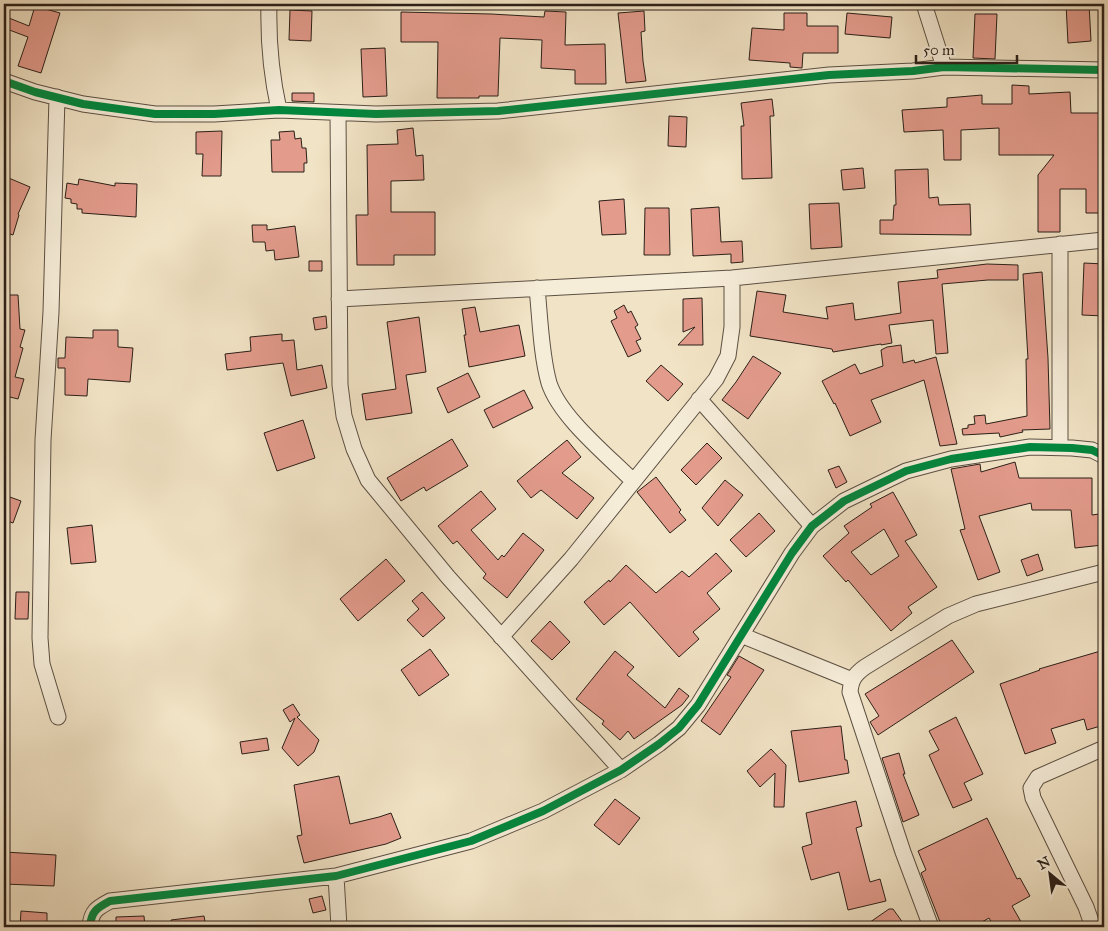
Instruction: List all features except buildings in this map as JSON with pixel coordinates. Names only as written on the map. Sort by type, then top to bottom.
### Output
[{"type":"street","points":[[269,4],[268,40],[271,74],[279,110]]},
{"type":"street","points":[[924,4],[944,67]]},
{"type":"street","points":[[4,81],[35,92],[83,104],[156,114],[214,114],[279,110],[376,114],[498,111],[829,75],[913,71],[944,67],[1104,70]]},
{"type":"street","points":[[57,97],[51,312],[43,440],[40,638],[42,664],[58,717]]},
{"type":"street","points":[[338,113],[340,385],[344,416],[354,449],[368,480],[448,577],[621,770]]},
{"type":"street","points":[[339,299],[732,278],[1104,240]]},
{"type":"street","points":[[1060,244],[1060,448]]},
{"type":"street","points":[[501,637],[571,559],[716,378],[728,356],[732,327],[732,278]]},
{"type":"street","points":[[537,288],[546,366],[549,382],[556,398],[564,412],[633,481]]},
{"type":"street","points":[[699,399],[812,526]]},
{"type":"street","points":[[90,927],[92,914],[98,907],[110,902],[336,876],[471,841],[543,811],[621,770],[679,728],[698,705],[792,553],[812,526],[844,501],[906,472],[951,460],[1030,447],[1092,450],[1104,456]]},
{"type":"street","points":[[931,927],[903,852],[850,692],[852,680],[857,673],[948,616],[976,604],[1104,572]]},
{"type":"street","points":[[741,635],[852,680]]},
{"type":"street","points":[[1093,927],[1086,907],[1033,798],[1031,788],[1038,777],[1104,748]]},
{"type":"street","points":[[336,876],[339,927]]},
{"type":"cycle path","points":[[4,81],[35,92],[83,104],[155,114],[214,114],[279,110],[376,114],[498,111],[829,75],[913,71],[944,67],[1104,70]]},
{"type":"cycle path","points":[[90,927],[95,911],[110,901],[336,876],[471,841],[543,811],[621,770],[679,728],[698,705],[792,553],[812,526],[844,501],[906,471],[951,459],[1030,447],[1092,450],[1104,456]]}]
